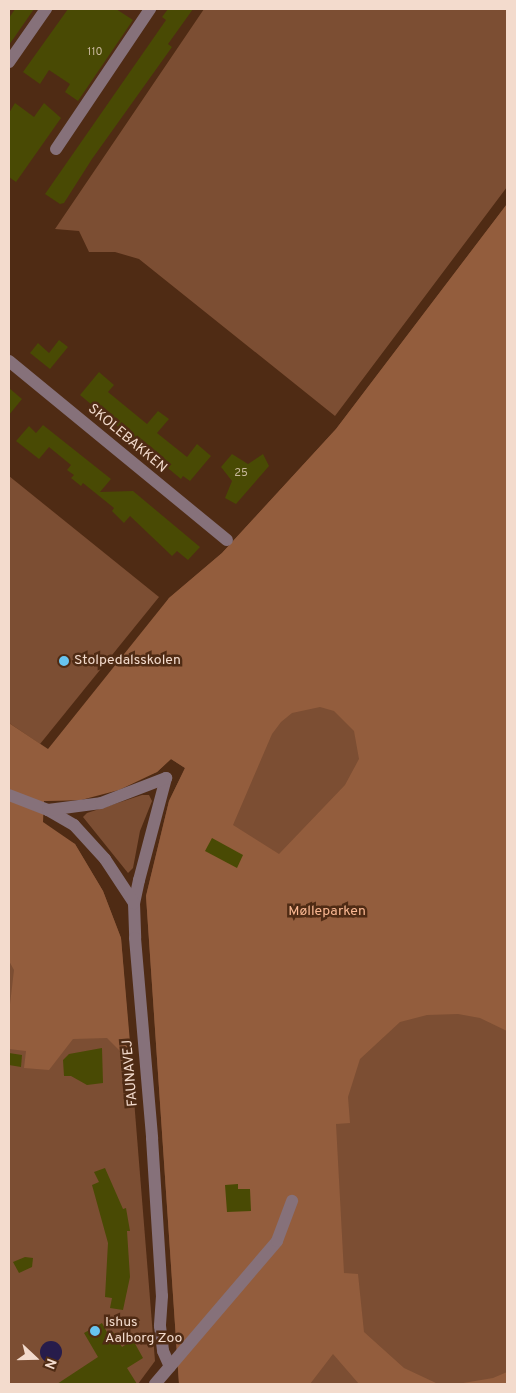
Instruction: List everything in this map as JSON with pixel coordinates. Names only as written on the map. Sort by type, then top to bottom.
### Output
[{"type":"street","points":[[9,62],[46,9]]},
{"type":"street","points":[[56,149],[150,9]]},
{"type":"street","name":"SKOLEBAKKEN","points":[[9,361],[227,540]]},
{"type":"street","points":[[48,810],[101,803],[166,778],[134,903]]},
{"type":"street","points":[[9,796],[48,810],[90,840],[134,903]]},
{"type":"street","name":"FAUNAVEJ","points":[[134,903],[162,1296],[160,1326],[163,1351],[170,1366]]},
{"type":"street","points":[[155,1384],[277,1241],[292,1200]]},
{"type":"green space","points":[[204,9],[507,9],[507,187],[335,416],[139,259],[115,252],[89,252],[79,231],[55,229]]},
{"type":"green space","name":"Mølleparken","points":[[507,204],[507,1384],[179,1384],[146,896],[169,801],[185,768],[171,759],[157,772],[81,800],[44,801],[169,598],[222,553],[336,429]]},
{"type":"green space","name":"Mølleparken","points":[[507,204],[507,1031],[480,1018],[458,1014],[427,1015],[400,1022],[360,1059],[348,1097],[350,1123],[336,1124],[344,1273],[358,1274],[364,1332],[404,1368],[436,1383],[457,1384],[359,1384],[333,1354],[310,1384],[179,1384],[146,896],[169,801],[185,768],[171,759],[157,772],[119,790],[81,800],[44,801],[43,822],[75,844],[103,891],[121,938],[131,1054],[122,1053],[107,1038],[73,1039],[49,1070],[24,1068],[26,1051],[9,1049],[9,1013],[14,970],[9,961],[9,723],[48,749],[169,598],[222,553],[336,429]],"holes":[[[320,707],[334,711],[354,731],[359,759],[345,785],[279,854],[233,825],[272,734],[281,722],[292,713]]]},
{"type":"green space","name":"Stolpedalsskolen","points":[[9,476],[159,597],[40,744],[9,723]]},
{"type":"green space","points":[[142,795],[149,795],[152,801],[140,831],[133,868],[128,873],[83,817],[87,813]]},
{"type":"green space","points":[[9,812],[75,844],[103,891],[121,938],[155,1361],[138,1384],[9,1384]]},
{"type":"green space","points":[[507,1372],[507,1384],[457,1384],[493,1378]]},
{"type":"shaded area","points":[[51,1341],[59,1344],[62,1352],[59,1360],[51,1363],[43,1360],[40,1352],[43,1344]]},
{"type":"building","points":[[15,9],[34,9],[9,45],[9,18]]},
{"type":"building","points":[[68,9],[116,9],[133,20],[78,101],[65,92],[70,84],[49,70],[40,84],[23,72]]},
{"type":"building","points":[[168,9],[193,9],[168,44],[172,47],[92,159],[64,203],[60,204],[45,194],[166,20],[162,17]]},
{"type":"building","points":[[15,103],[34,117],[44,103],[61,118],[16,182],[9,177],[9,113]]},
{"type":"building","points":[[59,340],[68,347],[50,369],[30,353],[38,343],[49,353]]},
{"type":"building","points":[[99,372],[114,385],[108,392],[147,424],[158,411],[169,419],[157,433],[187,457],[197,444],[211,456],[190,481],[183,476],[181,479],[80,395]]},
{"type":"building","points":[[9,388],[22,399],[9,415]]},
{"type":"building","points":[[43,425],[111,479],[100,492],[133,491],[200,547],[188,560],[177,551],[172,556],[130,516],[124,523],[112,511],[114,508],[83,483],[81,486],[71,478],[74,475],[67,470],[71,465],[49,447],[39,459],[16,441],[29,426],[36,433]]},
{"type":"building","points":[[232,454],[248,464],[263,454],[269,466],[236,504],[225,498],[232,481],[221,467]]},
{"type":"building","points":[[212,838],[243,855],[237,868],[205,851]]},
{"type":"building","points":[[102,1048],[103,1083],[87,1085],[71,1076],[64,1076],[63,1060],[69,1054]]},
{"type":"building","points":[[9,1053],[22,1055],[21,1067],[9,1065]]},
{"type":"building","points":[[105,1168],[123,1209],[126,1208],[130,1231],[127,1231],[130,1277],[123,1310],[110,1308],[112,1298],[105,1297],[108,1243],[92,1185],[99,1182],[94,1172]]},
{"type":"building","points":[[238,1184],[238,1189],[250,1189],[251,1211],[227,1212],[225,1185]]},
{"type":"building","points":[[25,1257],[33,1258],[32,1267],[19,1273],[13,1262]]},
{"type":"building","points":[[102,1323],[108,1334],[113,1332],[122,1347],[133,1340],[143,1358],[127,1368],[137,1384],[57,1384],[98,1357],[84,1333]]},
{"type":"place","name":"Stolpedalsskolen","points":[[64,661]]},
{"type":"place","name":"Ishus Aalborg Zoo","points":[[95,1331]]}]
